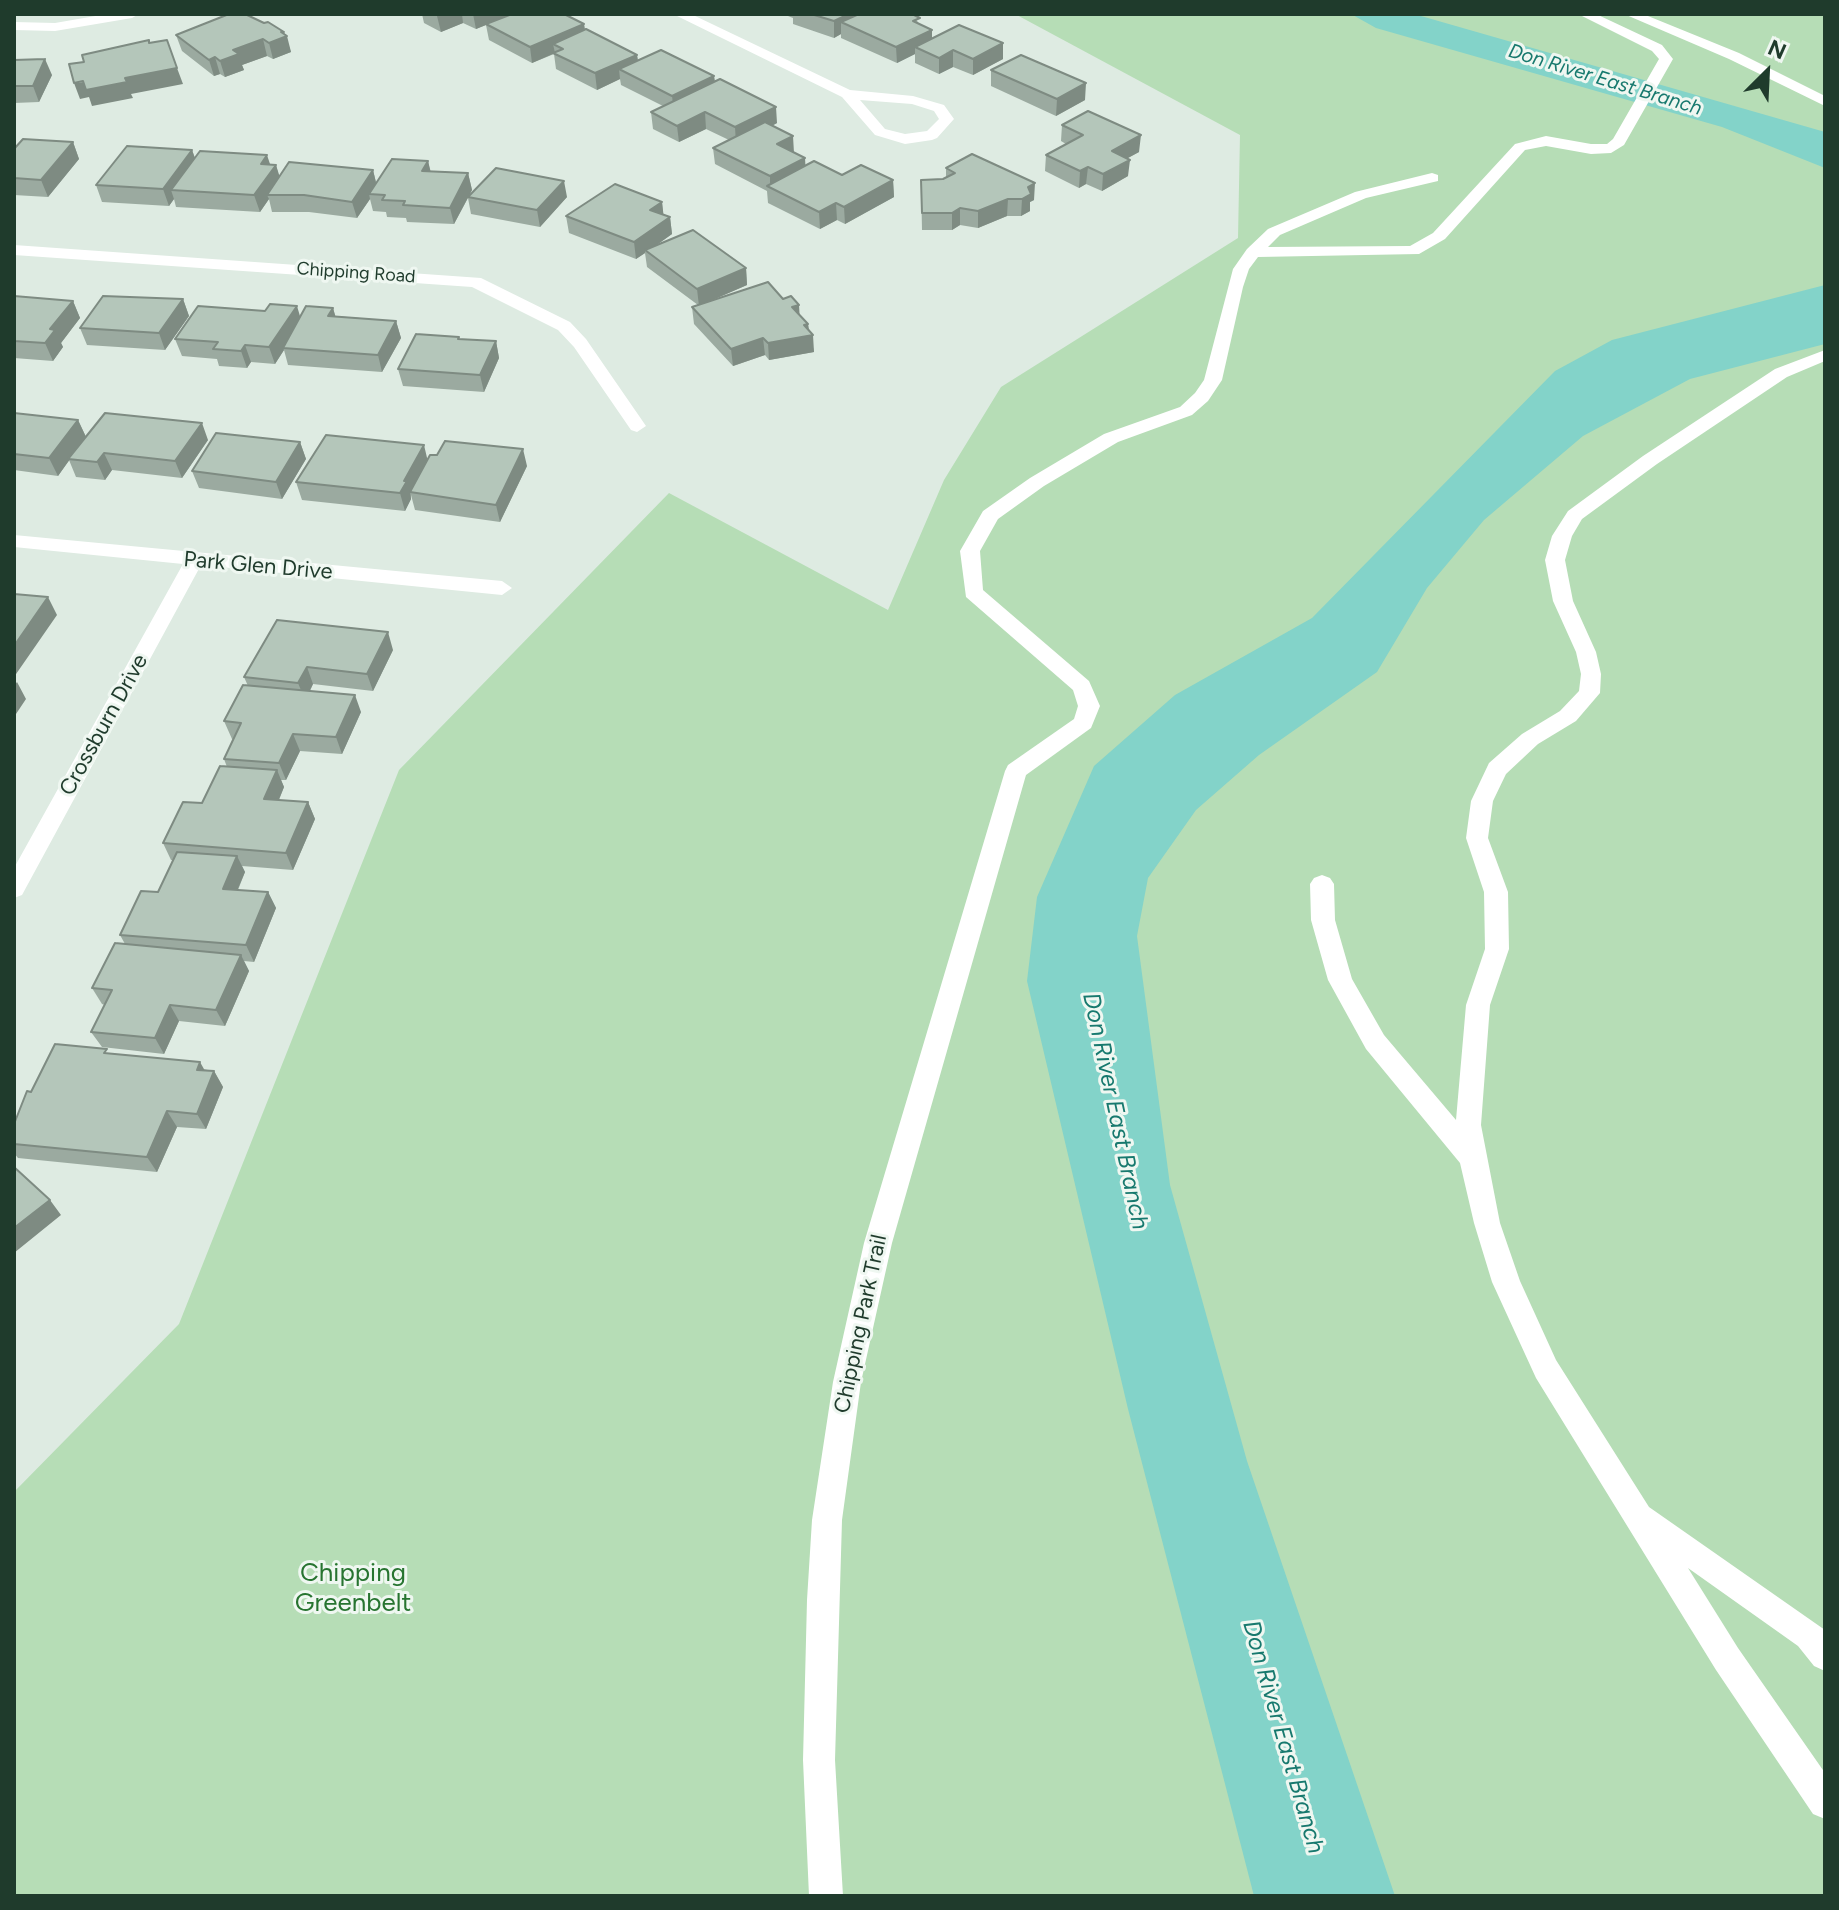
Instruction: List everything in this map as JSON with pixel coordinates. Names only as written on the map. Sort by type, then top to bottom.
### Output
[{"type":"street","points":[[14,26],[55,27],[132,14]]},
{"type":"street","points":[[680,14],[847,94],[913,100],[939,108],[947,119],[932,135],[905,139],[880,132],[847,94]]},
{"type":"street","points":[[1253,252],[1413,251],[1439,236],[1520,147],[1546,141],[1591,149],[1611,148],[1619,142],[1666,59],[1657,48],[1585,14]]},
{"type":"street","points":[[1631,14],[1734,56],[1825,102]]},
{"type":"street","points":[[1253,252],[1274,232],[1361,195],[1432,178]]},
{"type":"street","name":"Chipping Road","points":[[14,250],[475,282],[517,300],[564,326],[580,343],[637,426]]},
{"type":"street","name":"Chipping Park Trail","points":[[826,1896],[819,1760],[827,1520],[842,1408],[878,1243],[1016,771],[1083,723],[1089,706],[1082,686],[973,592],[970,551],[990,515],[1037,482],[1111,438],[1186,411],[1202,397],[1213,380],[1241,269],[1253,252]]},
{"type":"street","points":[[1825,355],[1781,373],[1650,460],[1575,515],[1562,536],[1555,560],[1563,601],[1586,652],[1591,674],[1589,693],[1568,716],[1530,739],[1497,769],[1482,801],[1477,838],[1496,892],[1497,949],[1478,1005],[1468,1125],[1487,1223],[1506,1282],[1546,1369],[1727,1659],[1825,1802]]},
{"type":"street","name":"Park Glen Drive","points":[[14,541],[194,561],[502,588]]},
{"type":"street","name":"Crossburn Drive","points":[[14,889],[194,561]]},
{"type":"street","points":[[1322,884],[1323,920],[1340,980],[1375,1042],[1472,1158]]},
{"type":"street","points":[[1634,1511],[1809,1635],[1825,1655]]},
{"type":"green space","name":"Chipping Greenbelt","points":[[1015,14],[1825,14],[1825,1896],[14,1896],[14,1492],[179,1324],[399,770],[669,493],[888,610],[944,480],[1001,387],[1238,238],[1240,135]]},
{"type":"water","name":"Don River East Branch","points":[[1351,14],[1414,14],[1825,132],[1825,168],[1722,127],[1376,28]]},
{"type":"water","name":"Don River East Branch","points":[[1825,285],[1825,344],[1690,379],[1583,436],[1484,520],[1427,588],[1377,672],[1259,755],[1196,810],[1148,878],[1137,936],[1170,1185],[1247,1461],[1395,1896],[1254,1896],[1128,1409],[1027,981],[1037,897],[1094,766],[1175,695],[1312,618],[1555,371],[1612,340]]},
{"type":"building","points":[[229,14],[245,14],[268,22],[287,36],[269,43],[263,39],[233,50],[239,54],[220,61],[215,57],[209,60],[176,35]]},
{"type":"building","points":[[512,14],[564,14],[584,24],[530,47],[486,24]]},
{"type":"building","points":[[811,14],[849,14],[834,21]]},
{"type":"building","points":[[859,14],[912,14],[920,18],[913,21],[932,30],[896,47],[841,22]]},
{"type":"building","points":[[959,25],[1003,43],[973,59],[953,50],[939,58],[915,47]]},
{"type":"building","points":[[586,29],[637,55],[595,73],[553,53],[563,49],[553,44]]},
{"type":"building","points":[[149,40],[149,43],[167,40],[177,68],[125,78],[127,82],[86,90],[83,81],[74,83],[69,64],[84,62],[82,55]]},
{"type":"building","points":[[661,50],[714,76],[672,96],[619,69]]},
{"type":"building","points":[[1021,55],[1086,83],[1057,99],[991,70]]},
{"type":"building","points":[[45,59],[33,86],[14,86],[14,60]]},
{"type":"building","points":[[720,79],[776,107],[735,127],[705,112],[677,126],[651,112]]},
{"type":"building","points":[[1088,111],[1141,135],[1112,151],[1130,160],[1103,174],[1088,167],[1080,171],[1046,155],[1083,135],[1062,125]]},
{"type":"building","points":[[765,122],[793,136],[777,144],[805,158],[770,176],[713,148]]},
{"type":"building","points":[[23,139],[73,142],[41,180],[14,178],[14,149]]},
{"type":"building","points":[[127,146],[192,150],[163,189],[96,185]]},
{"type":"building","points":[[200,151],[267,155],[261,164],[276,165],[254,195],[171,190]]},
{"type":"building","points":[[972,154],[1035,183],[1028,187],[1031,194],[978,211],[960,208],[952,213],[922,213],[921,180],[943,179],[955,173],[946,168]]},
{"type":"building","points":[[392,159],[428,161],[422,171],[468,173],[450,208],[403,205],[405,201],[382,200],[385,195],[369,194]]},
{"type":"building","points":[[814,161],[842,175],[861,165],[893,180],[844,207],[836,203],[819,212],[767,186]]},
{"type":"building","points":[[289,162],[373,170],[352,202],[304,195],[267,195]]},
{"type":"building","points":[[496,168],[564,181],[537,210],[468,197]]},
{"type":"building","points":[[615,184],[662,202],[650,210],[670,217],[634,242],[566,216]]},
{"type":"building","points":[[693,230],[746,268],[697,289],[645,250]]},
{"type":"building","points":[[768,282],[783,299],[791,296],[799,305],[792,307],[808,324],[804,325],[813,335],[768,343],[763,338],[731,349],[692,307]]},
{"type":"building","points":[[14,296],[73,301],[50,329],[55,330],[45,343],[14,341]]},
{"type":"building","points":[[103,296],[183,299],[159,333],[80,328]]},
{"type":"building","points":[[270,304],[297,306],[269,347],[245,345],[241,351],[213,349],[218,342],[175,339],[198,306],[265,311]]},
{"type":"building","points":[[306,306],[333,308],[328,316],[396,321],[378,355],[283,348]]},
{"type":"building","points":[[416,334],[496,341],[480,375],[398,369]]},
{"type":"building","points":[[14,413],[78,420],[49,458],[14,454]]},
{"type":"building","points":[[105,413],[202,423],[175,461],[104,453],[97,462],[68,459]]},
{"type":"building","points":[[216,433],[300,442],[276,482],[192,471]]},
{"type":"building","points":[[326,435],[424,445],[400,493],[296,482]]},
{"type":"building","points":[[445,441],[523,449],[496,505],[410,492],[430,455],[437,455]]},
{"type":"building","points":[[14,594],[48,597],[14,646]]},
{"type":"building","points":[[277,620],[388,632],[367,674],[307,667],[298,683],[244,677]]},
{"type":"building","points":[[243,685],[355,695],[336,737],[293,734],[279,763],[224,759],[241,723],[224,721]]},
{"type":"building","points":[[220,766],[277,770],[264,799],[308,802],[286,853],[163,843],[183,802],[202,803]]},
{"type":"building","points":[[177,852],[237,856],[223,889],[268,892],[246,945],[120,935],[141,891],[158,892]]},
{"type":"building","points":[[115,943],[241,955],[216,1010],[170,1005],[155,1038],[91,1032],[112,990],[92,988]]},
{"type":"building","points":[[55,1044],[107,1049],[104,1053],[200,1062],[197,1070],[214,1071],[197,1114],[167,1111],[147,1157],[14,1144],[14,1124],[27,1091],[31,1092]]},
{"type":"building","points":[[14,1167],[50,1200],[14,1228]]}]
